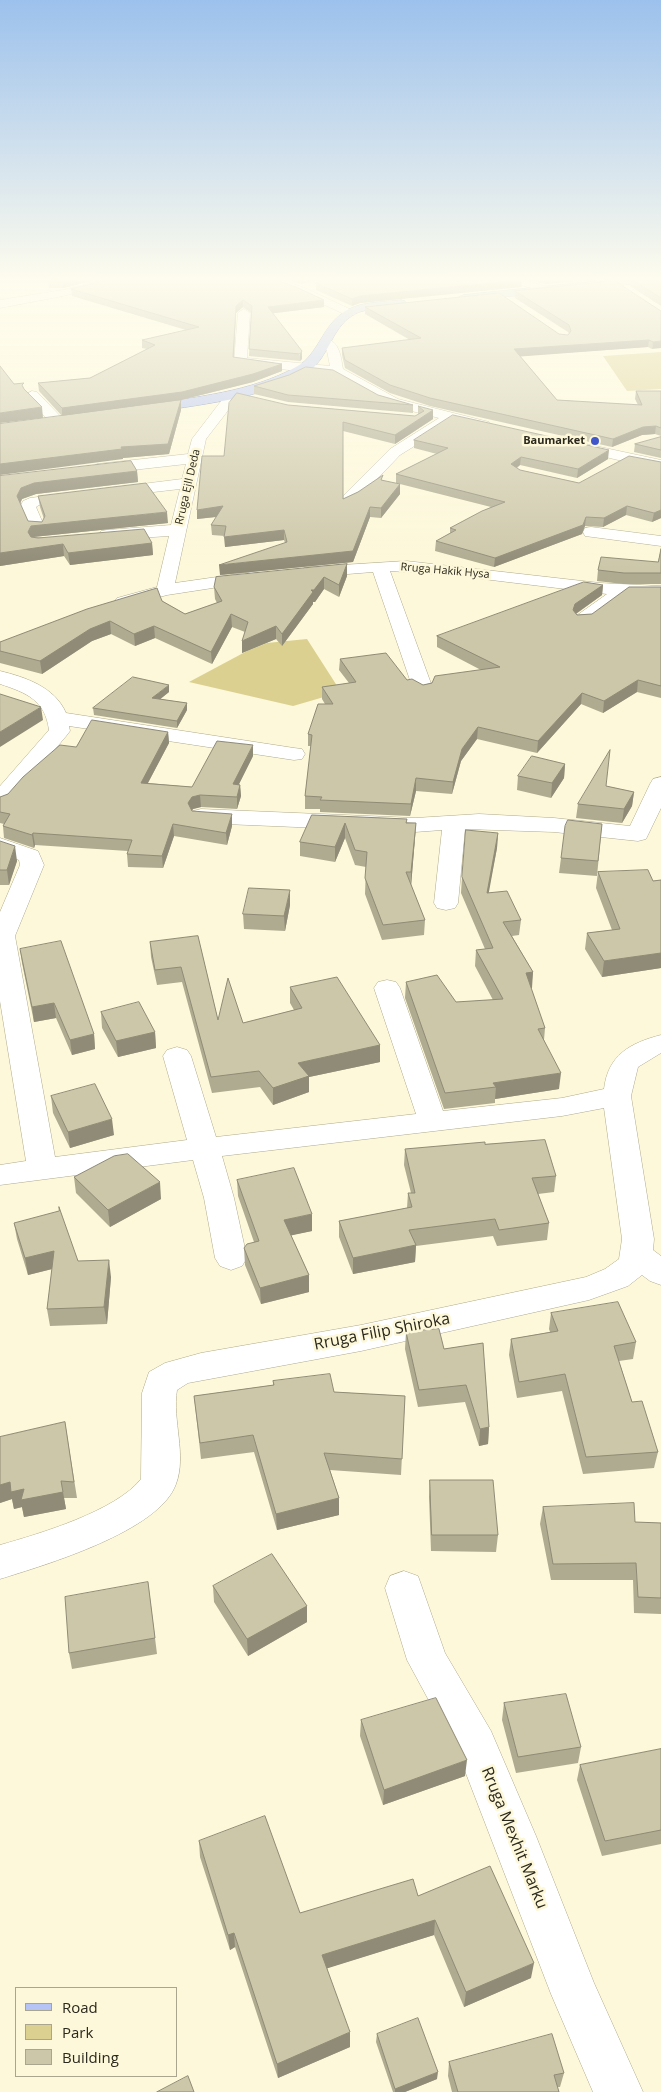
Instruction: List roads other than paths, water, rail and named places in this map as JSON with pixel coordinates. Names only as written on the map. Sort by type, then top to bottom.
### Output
[{"type":"main road","points":[[134,411],[230,394],[251,387]]},
{"type":"main road","points":[[38,424],[62,421]]},
{"type":"street","points":[[251,387],[243,378],[258,374]]},
{"type":"street","points":[[342,374],[384,398],[449,418],[502,429]]},
{"type":"street","points":[[230,394],[256,401]]},
{"type":"street","name":"Rruga Ejll Deda","points":[[165,590],[200,439],[230,394]]},
{"type":"street","points":[[32,395],[62,421]]},
{"type":"street","points":[[397,418],[449,418]]},
{"type":"street","points":[[351,497],[395,452],[449,418]]},
{"type":"street","points":[[556,441],[661,465]]},
{"type":"street","points":[[78,471],[195,458]]},
{"type":"street","points":[[41,538],[28,507],[29,504],[36,501],[189,483]]},
{"type":"street","points":[[87,538],[178,530]]},
{"type":"street","points":[[591,532],[661,541]]},
{"type":"street","points":[[380,566],[423,689]]},
{"type":"street","name":"Rruga Hakik Hysa","points":[[290,574],[380,566],[418,566],[623,591],[661,591]]},
{"type":"street","points":[[109,606],[165,590],[272,576]]},
{"type":"street","points":[[583,620],[623,591]]},
{"type":"street","points":[[0,677],[28,686],[42,694],[60,718],[60,731],[0,800]]},
{"type":"street","points":[[60,718],[294,754]]},
{"type":"street","points":[[201,816],[415,825],[479,821],[554,825],[638,834],[661,784]]},
{"type":"street","points":[[446,903],[454,822]]},
{"type":"street","points":[[0,845],[30,856],[32,865],[1,936],[42,1168]]},
{"type":"street","points":[[387,988],[432,1120]]},
{"type":"street","name":"Rruga Filip Shiroka","points":[[0,1562],[38,1551],[86,1531],[148,1497],[158,1484],[158,1393],[162,1382],[177,1373],[202,1366],[361,1338],[589,1288],[612,1279],[630,1269],[649,1264],[617,1096],[619,1073],[629,1060],[646,1049],[661,1044]]},
{"type":"street","points":[[177,1056],[205,1148],[231,1258]]},
{"type":"street","points":[[0,1175],[42,1168],[432,1120],[562,1107],[617,1096]]},
{"type":"street","name":"Rruga Mexhit Marku","points":[[404,1588],[427,1660],[476,1745],[514,1836],[575,1994],[618,2092]]},
{"type":"place","name":"Baumarket","points":[[595,441]]}]
